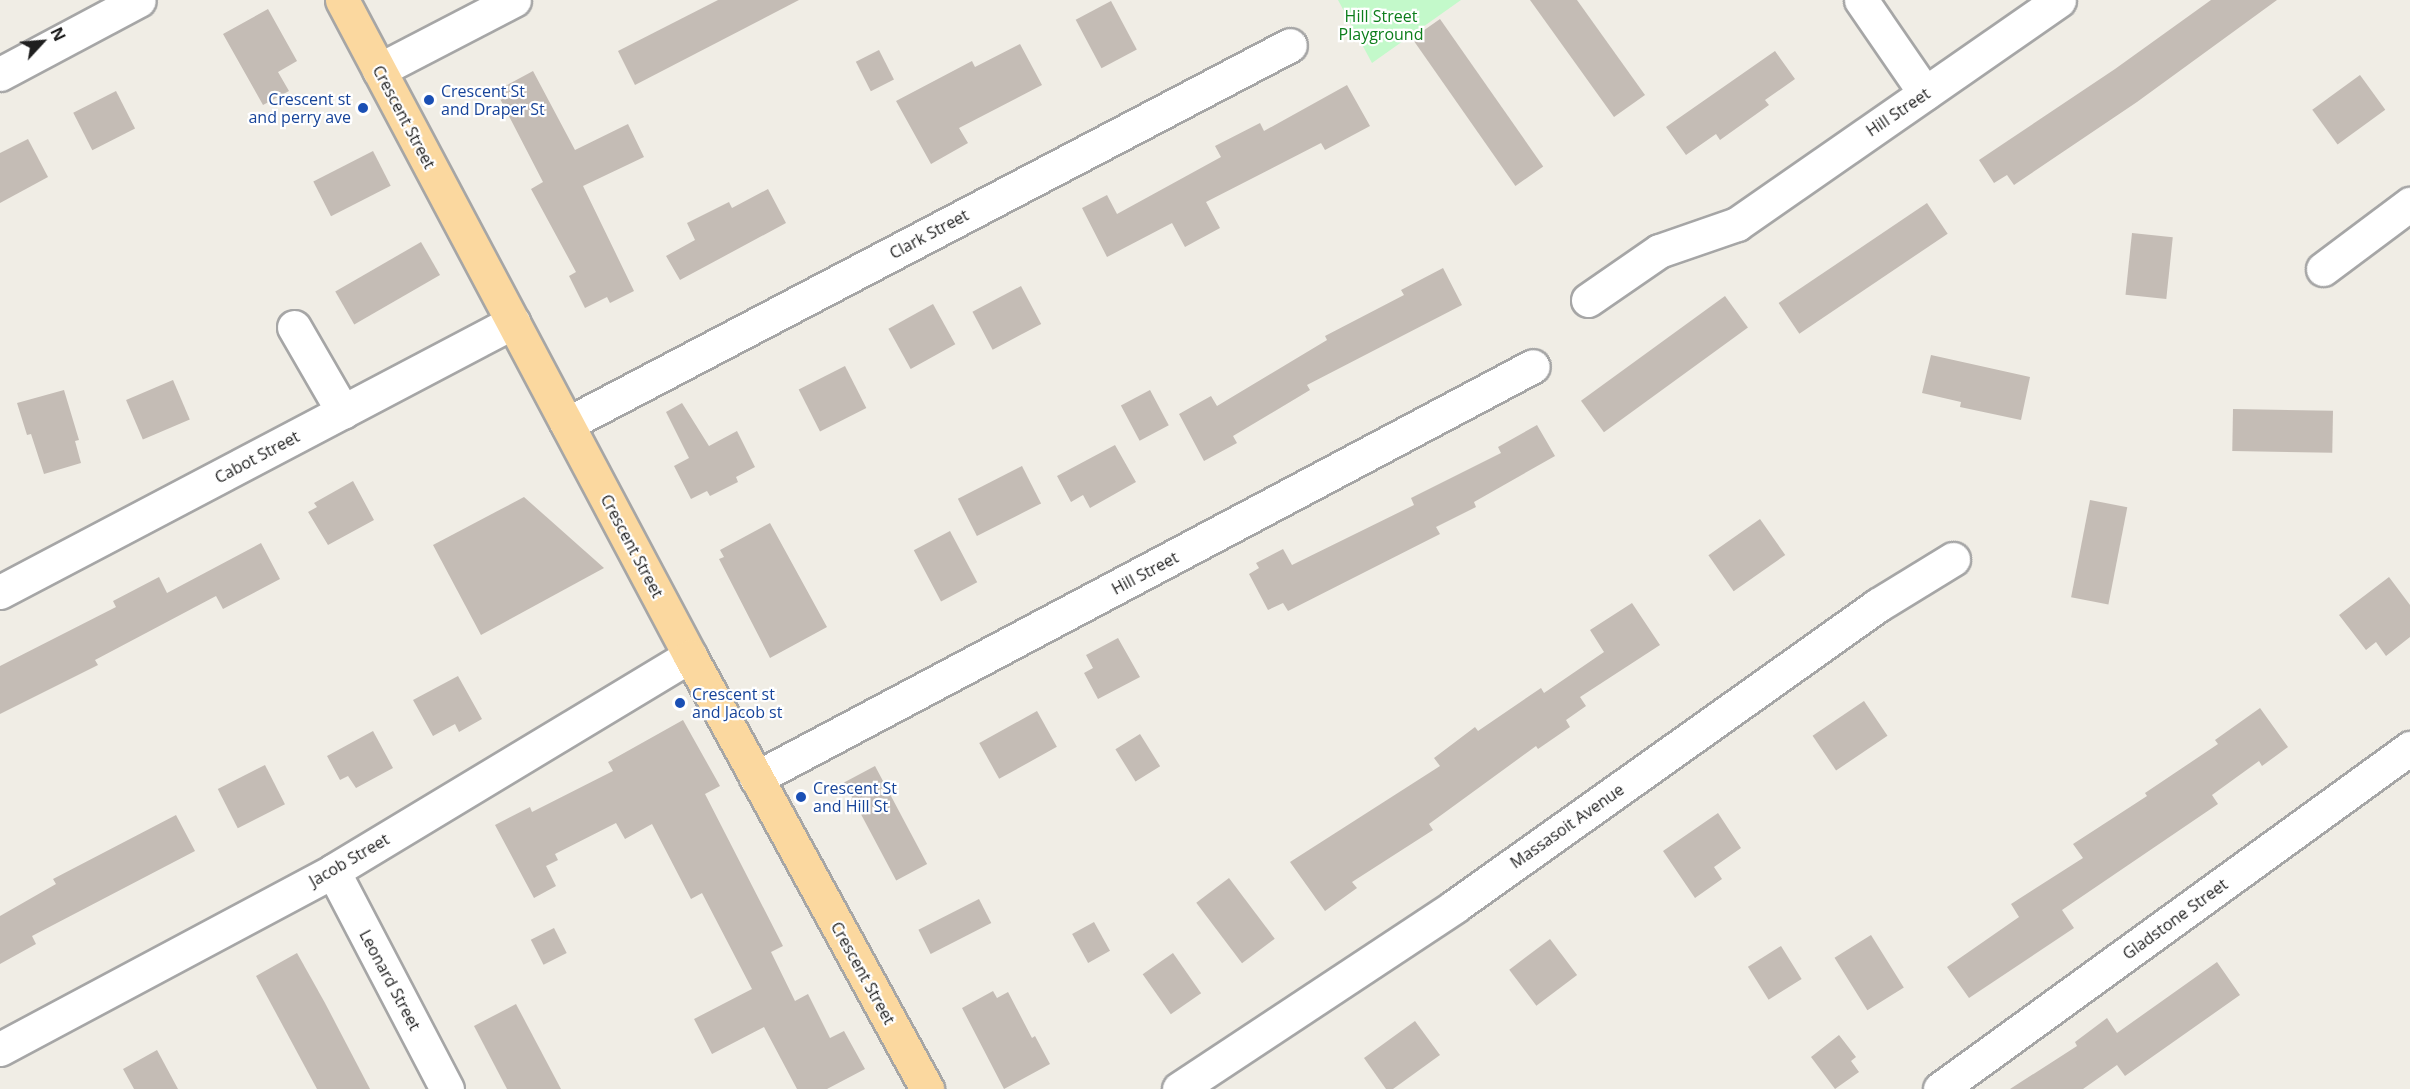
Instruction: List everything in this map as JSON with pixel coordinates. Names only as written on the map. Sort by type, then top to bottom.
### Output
[{"type":"main road","name":"Crescent Street","points":[[342,0],[690,656],[927,1089]]},
{"type":"street","points":[[0,74],[139,0]]},
{"type":"street","points":[[379,70],[514,0]]},
{"type":"street","points":[[1861,0],[1925,93]]},
{"type":"street","name":"Hill Street","points":[[1588,300],[1659,250],[1737,224],[2059,0]]},
{"type":"street","name":"Clark Street","points":[[567,424],[1290,45]]},
{"type":"street","points":[[2323,269],[2410,204]]},
{"type":"street","name":"Cabot Street","points":[[0,592],[513,322]]},
{"type":"street","points":[[294,327],[343,412]]},
{"type":"street","name":"Hill Street","points":[[756,778],[1533,366]]},
{"type":"street","name":"Massasoit Avenue","points":[[1179,1089],[1455,906],[1869,611],[1953,559]]},
{"type":"street","name":"Jacob Street","points":[[0,1050],[333,871],[690,656]]},
{"type":"street","name":"Gladstone Street","points":[[1940,1089],[2410,748]]},
{"type":"street","name":"Leonard Street","points":[[333,871],[447,1089]]},
{"type":"green space","name":"Hill Street Playground","points":[[1338,0],[1461,0],[1372,63]]},
{"type":"building","points":[[718,0],[799,0],[635,85],[618,51]]},
{"type":"building","points":[[1530,0],[1577,0],[1645,95],[1614,117]]},
{"type":"building","points":[[2211,0],[2277,0],[2137,102],[2014,185],[2007,175],[1994,183],[1979,160],[2115,69]]},
{"type":"building","points":[[1111,1],[1137,50],[1102,68],[1076,20]]},
{"type":"building","points":[[268,9],[297,61],[278,72],[289,91],[263,105],[223,34]]},
{"type":"building","points":[[1440,19],[1543,166],[1515,186],[1412,39]]},
{"type":"building","points":[[1020,44],[1042,85],[959,128],[968,143],[931,164],[896,101],[972,61],[975,67]]},
{"type":"building","points":[[879,50],[894,79],[871,91],[856,62]]},
{"type":"building","points":[[1775,51],[1795,79],[1765,100],[1769,105],[1720,140],[1716,134],[1686,155],[1666,127]]},
{"type":"building","points":[[533,71],[575,150],[628,124],[644,157],[583,186],[634,291],[610,303],[607,297],[585,308],[569,276],[576,272],[531,189],[543,182],[496,91]]},
{"type":"building","points":[[2360,75],[2385,110],[2338,144],[2312,110]]},
{"type":"building","points":[[1347,85],[1370,126],[1325,150],[1321,143],[1206,202],[1220,228],[1185,247],[1172,223],[1107,257],[1082,208],[1107,195],[1117,214],[1221,157],[1215,146],[1260,123],[1264,131]]},
{"type":"building","points":[[116,91],[135,128],[92,150],[73,113]]},
{"type":"building","points":[[28,139],[48,177],[0,203],[0,153]]},
{"type":"building","points":[[373,151],[391,186],[331,216],[313,181]]},
{"type":"building","points":[[768,189],[786,223],[680,280],[666,256],[695,240],[687,223],[729,202],[732,208]]},
{"type":"building","points":[[1927,203],[1948,234],[1799,334],[1779,303]]},
{"type":"building","points":[[2132,233],[2173,237],[2166,299],[2126,295]]},
{"type":"building","points":[[421,242],[440,275],[354,324],[335,292]]},
{"type":"building","points":[[1443,268],[1462,305],[1307,385],[1310,390],[1233,436],[1237,443],[1204,461],[1179,414],[1211,396],[1217,406],[1327,340],[1325,336],[1404,295],[1401,290]]},
{"type":"building","points":[[1021,286],[1041,324],[993,350],[972,312]]},
{"type":"building","points":[[1725,296],[1748,328],[1604,432],[1581,401]]},
{"type":"building","points":[[933,304],[955,344],[911,369],[888,329]]},
{"type":"building","points":[[1931,355],[2030,377],[2021,420],[1960,407],[1961,402],[1922,393]]},
{"type":"building","points":[[845,366],[866,408],[820,431],[799,390]]},
{"type":"building","points":[[173,380],[190,420],[143,440],[126,400]]},
{"type":"building","points":[[64,390],[79,440],[75,441],[81,463],[44,474],[31,434],[27,435],[17,403]]},
{"type":"building","points":[[1150,390],[1169,425],[1140,441],[1121,405]]},
{"type":"building","points":[[682,403],[709,446],[737,431],[755,467],[736,477],[738,482],[710,496],[707,491],[691,499],[674,466],[689,458],[666,412]]},
{"type":"building","points":[[2233,409],[2333,411],[2332,453],[2232,451]]},
{"type":"building","points":[[1537,425],[1555,456],[1474,502],[1476,507],[1436,527],[1440,534],[1288,611],[1283,603],[1268,610],[1249,574],[1259,568],[1256,563],[1283,549],[1292,565],[1414,505],[1411,498],[1501,453],[1498,447]]},
{"type":"building","points":[[1115,445],[1136,482],[1090,508],[1083,495],[1071,502],[1057,476]]},
{"type":"building","points":[[1022,466],[1041,503],[977,536],[958,499]]},
{"type":"building","points":[[353,481],[374,520],[328,545],[308,512],[317,507],[314,503]]},
{"type":"building","points":[[524,497],[604,568],[481,635],[433,545]]},
{"type":"building","points":[[2090,500],[2127,507],[2108,604],[2071,597]]},
{"type":"building","points":[[1760,519],[1785,555],[1734,591],[1708,555]]},
{"type":"building","points":[[770,523],[827,627],[770,658],[719,559],[724,557],[720,550]]},
{"type":"building","points":[[950,531],[977,582],[941,601],[914,550]]},
{"type":"building","points":[[261,543],[280,579],[223,609],[216,596],[95,660],[98,665],[0,714],[0,666],[116,607],[113,601],[159,577],[167,593]]},
{"type":"building","points":[[2389,577],[2410,605],[2410,637],[2386,656],[2376,642],[2366,650],[2339,615]]},
{"type":"building","points":[[1632,603],[1660,645],[1580,697],[1586,706],[1566,720],[1570,727],[1538,749],[1536,746],[1429,824],[1433,830],[1352,882],[1357,888],[1325,911],[1290,862],[1440,766],[1434,758],[1475,727],[1478,731],[1541,688],[1544,693],[1604,652],[1590,630]]},
{"type":"building","points":[[1118,638],[1140,677],[1098,699],[1084,673],[1093,668],[1086,655]]},
{"type":"building","points":[[458,676],[482,719],[459,732],[455,724],[433,736],[413,700]]},
{"type":"building","points":[[1864,701],[1887,736],[1836,770],[1813,736]]},
{"type":"building","points":[[2260,708],[2288,747],[2262,766],[2259,761],[2212,795],[2218,804],[2062,910],[2074,928],[1969,998],[1947,967],[2019,917],[2011,904],[2083,858],[2073,844],[2147,796],[2145,793],[2218,744],[2215,740]]},
{"type":"building","points":[[1037,711],[1057,747],[999,779],[979,743]]},
{"type":"building","points":[[683,720],[720,786],[705,794],[783,946],[771,952],[795,1001],[808,994],[830,1038],[844,1031],[865,1069],[827,1089],[797,1089],[764,1027],[712,1054],[694,1019],[752,989],[702,893],[691,899],[652,824],[625,839],[616,823],[555,854],[558,860],[546,866],[556,886],[534,898],[495,825],[530,807],[532,812],[613,771],[608,762]]},
{"type":"building","points":[[373,731],[393,768],[356,788],[348,776],[340,780],[327,756]]},
{"type":"building","points":[[1140,734],[1160,766],[1136,782],[1115,749]]},
{"type":"building","points":[[265,765],[285,804],[238,828],[218,789]]},
{"type":"building","points":[[875,766],[927,864],[896,880],[844,782]]},
{"type":"building","points":[[1718,813],[1741,848],[1714,867],[1722,879],[1695,898],[1663,851]]},
{"type":"building","points":[[176,815],[195,851],[32,936],[36,944],[0,964],[0,916],[56,884],[53,879]]},
{"type":"building","points":[[1229,878],[1275,939],[1242,963],[1196,903]]},
{"type":"building","points":[[979,899],[991,923],[931,954],[918,930]]},
{"type":"building","points":[[1094,922],[1110,951],[1088,963],[1072,934]]},
{"type":"building","points":[[554,928],[567,953],[544,965],[531,940]]},
{"type":"building","points":[[1871,935],[1904,988],[1867,1010],[1835,958]]},
{"type":"building","points":[[1550,939],[1577,975],[1536,1006],[1509,970]]},
{"type":"building","points":[[1781,946],[1802,979],[1769,1000],[1748,967]]},
{"type":"building","points":[[297,953],[370,1089],[317,1089],[256,976]]},
{"type":"building","points":[[1173,953],[1201,993],[1171,1014],[1143,974]]},
{"type":"building","points":[[2217,962],[2240,995],[2125,1076],[2117,1065],[2083,1089],[2010,1089],[2077,1046],[2075,1042],[2107,1018],[2117,1033]]},
{"type":"building","points":[[993,991],[997,998],[1008,992],[1032,1038],[1035,1036],[1050,1064],[1004,1089],[962,1008]]},
{"type":"building","points":[[516,1004],[561,1089],[507,1089],[474,1026]]},
{"type":"building","points":[[1415,1021],[1440,1055],[1393,1089],[1386,1089],[1364,1058]]},
{"type":"building","points":[[1839,1035],[1856,1057],[1851,1061],[1859,1072],[1835,1089],[1811,1057]]},
{"type":"building","points":[[157,1050],[178,1089],[134,1089],[123,1069]]},
{"type":"place","name":"Crescent St and Draper St","points":[[429,100]]},
{"type":"place","name":"Crescent st and perry ave","points":[[363,108]]},
{"type":"place","name":"Crescent st and Jacob st","points":[[680,703]]},
{"type":"place","name":"Crescent St and Hill St","points":[[801,797]]}]
